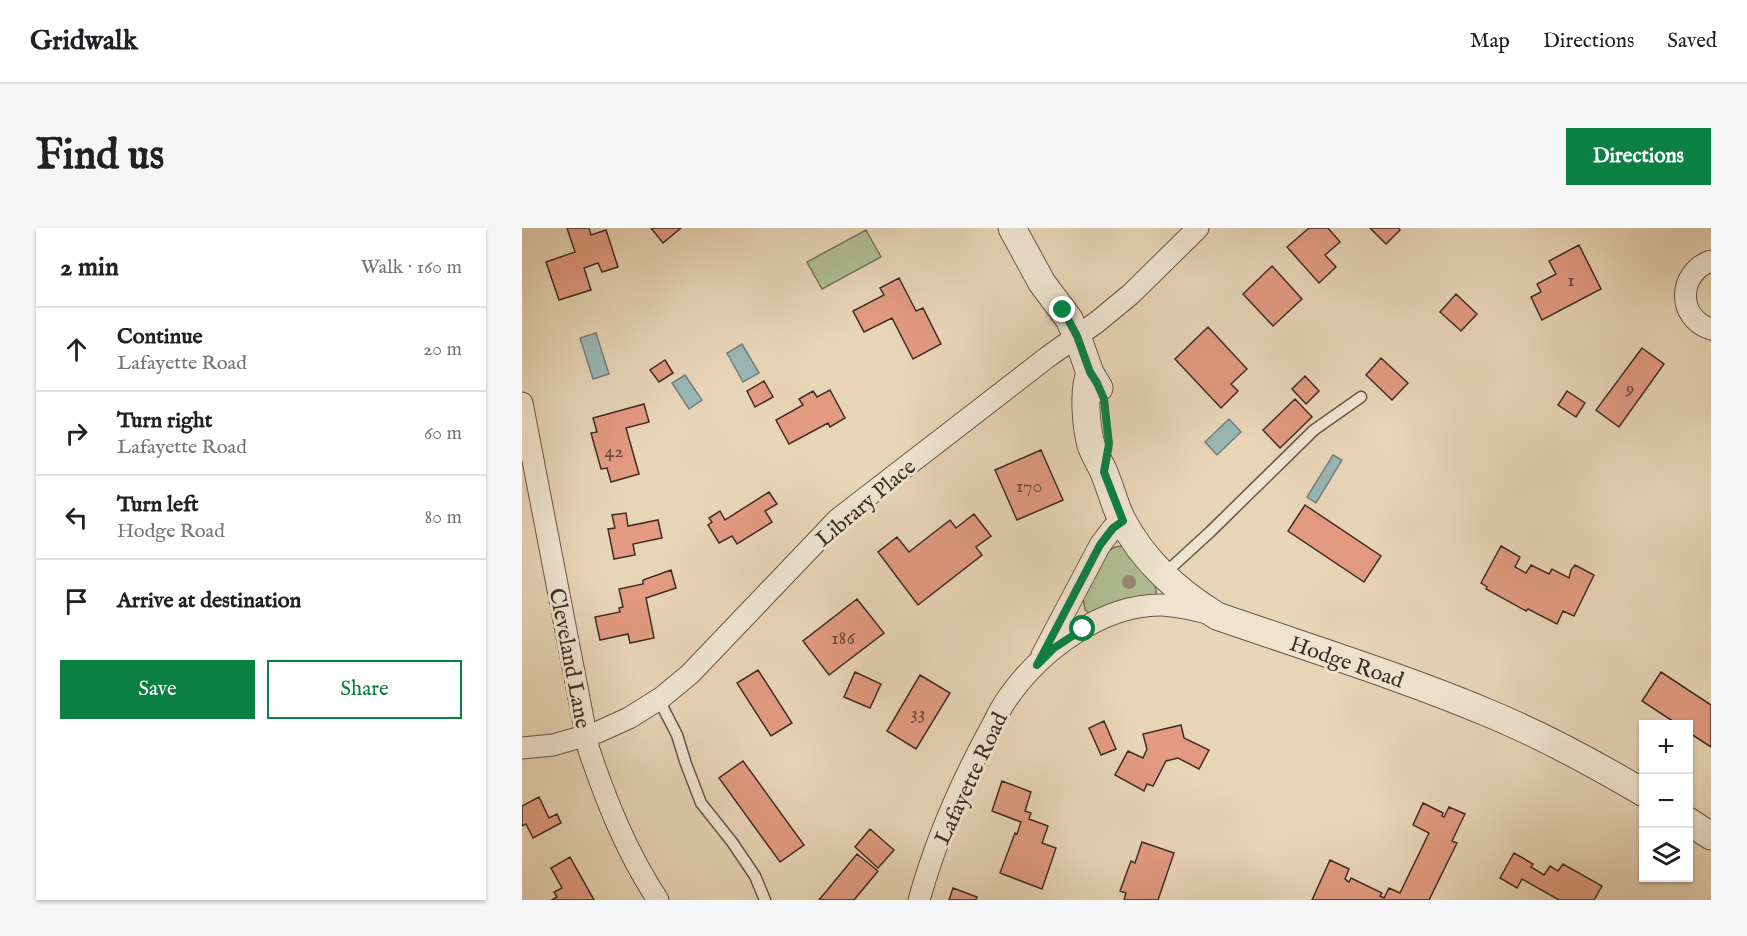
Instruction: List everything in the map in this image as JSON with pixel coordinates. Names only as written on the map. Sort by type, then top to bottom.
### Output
[{"type":"street","name":"Hodge Road","points":[[1012,228],[1041,283],[1064,310]]},
{"type":"street","name":"Hodge Road","points":[[1028,228],[1055,277],[1064,310],[1077,336],[1090,372],[1086,383],[1085,399],[1091,444],[1123,521],[1140,548],[1163,576],[1190,599],[1216,616],[1430,690],[1493,715],[1555,744],[1639,790]]},
{"type":"street","name":"Library Place","points":[[522,748],[552,745],[586,736],[629,718],[658,700],[690,674],[838,519],[1131,294],[1198,228]]},
{"type":"street","points":[[1711,261],[1698,267],[1690,276],[1686,288],[1689,310],[1696,320],[1705,327],[1711,328]]},
{"type":"street","name":"Cleveland Lane","points":[[522,403],[586,736],[605,797],[624,841],[658,900]]},
{"type":"street","name":"Lafayette Road","points":[[1037,665],[1100,545],[1113,528],[1123,521]]},
{"type":"street","name":"Lafayette Road","points":[[919,900],[948,817],[973,760],[1007,699],[1028,673],[1054,648],[1083,629],[1111,615],[1134,608],[1161,605],[1186,607],[1216,616]]},
{"type":"street","points":[[1693,824],[1711,836]]},
{"type":"lane","points":[[1163,576],[1314,430],[1360,397]]},
{"type":"lane","points":[[658,700],[677,735],[701,803],[744,859],[755,876],[765,900]]},
{"type":"green space","points":[[866,230],[881,257],[822,289],[807,262]]},
{"type":"green space","points":[[1122,546],[1156,587],[1156,595],[1154,599],[1089,613],[1085,610],[1083,597],[1108,551]]},
{"type":"water","points":[[596,333],[609,374],[593,379],[580,338]]},
{"type":"water","points":[[742,344],[759,373],[743,382],[727,353]]},
{"type":"water","points":[[685,375],[702,400],[689,409],[672,383]]},
{"type":"water","points":[[1229,419],[1241,432],[1217,455],[1205,442]]},
{"type":"water","points":[[1333,455],[1342,460],[1316,503],[1307,497]]},
{"type":"building","points":[[567,228],[589,228],[591,235],[606,230],[618,267],[602,272],[598,263],[584,268],[591,290],[559,300],[546,262],[575,252]]},
{"type":"building","points":[[651,228],[681,228],[663,243]]},
{"type":"building","points":[[1309,228],[1328,228],[1340,242],[1325,255],[1336,267],[1319,283],[1287,247]]},
{"type":"building","points":[[1370,228],[1398,228],[1400,230],[1386,244]]},
{"type":"building","points":[[1579,245],[1601,289],[1542,320],[1531,297],[1541,292],[1537,284],[1556,274],[1549,261]]},
{"type":"building","points":[[1272,266],[1302,299],[1273,326],[1243,294]]},
{"type":"building","points":[[899,278],[916,311],[923,308],[941,344],[913,359],[892,318],[864,332],[853,311],[884,295],[880,288]]},
{"type":"building","points":[[1456,294],[1477,314],[1461,331],[1440,312]]},
{"type":"building","points":[[1208,327],[1247,369],[1231,384],[1238,391],[1221,408],[1175,359]]},
{"type":"building","points":[[1642,348],[1664,364],[1619,427],[1596,410]]},
{"type":"building","points":[[1381,358],[1408,383],[1392,400],[1366,375]]},
{"type":"building","points":[[665,360],[673,373],[659,382],[650,370]]},
{"type":"building","points":[[1305,376],[1319,391],[1306,404],[1292,389]]},
{"type":"building","points":[[764,381],[773,397],[755,407],[747,391]]},
{"type":"building","points":[[830,390],[845,418],[830,427],[828,423],[789,444],[776,420],[803,405],[799,399],[813,391],[817,397]]},
{"type":"building","points":[[1567,391],[1585,403],[1576,417],[1558,405]]},
{"type":"building","points":[[1295,399],[1312,417],[1280,448],[1263,430]]},
{"type":"building","points":[[644,404],[649,422],[626,428],[639,474],[611,482],[607,468],[601,469],[591,433],[597,432],[593,418]]},
{"type":"building","points":[[1041,450],[1063,500],[1017,520],[995,470]]},
{"type":"building","points":[[769,492],[777,504],[765,511],[772,522],[737,544],[732,536],[719,543],[708,525],[712,522],[709,518],[720,511],[725,520]]},
{"type":"building","points":[[1305,505],[1381,556],[1364,582],[1288,531]]},
{"type":"building","points":[[626,513],[628,526],[658,520],[662,538],[633,544],[635,555],[614,559],[608,529],[615,528],[612,515]]},
{"type":"building","points":[[974,514],[991,536],[976,547],[982,555],[918,605],[878,552],[897,537],[909,552],[950,520],[956,528]]},
{"type":"building","points":[[1501,546],[1520,557],[1515,567],[1526,573],[1531,565],[1549,574],[1552,569],[1569,578],[1575,565],[1594,575],[1574,616],[1563,611],[1557,624],[1528,609],[1526,611],[1486,589],[1487,587],[1481,583]]},
{"type":"building","points":[[671,570],[676,588],[646,598],[654,638],[630,643],[628,634],[600,640],[595,617],[620,612],[619,608],[623,607],[619,589],[643,584],[643,580]]},
{"type":"building","points":[[857,599],[884,633],[829,675],[803,641]]},
{"type":"building","points":[[758,670],[792,723],[771,736],[737,683]]},
{"type":"building","points":[[855,672],[881,684],[870,708],[844,697]]},
{"type":"building","points":[[1661,672],[1711,705],[1711,747],[1693,735],[1693,720],[1671,720],[1642,701]]},
{"type":"building","points":[[920,675],[950,693],[916,749],[887,731]]},
{"type":"building","points":[[1104,721],[1116,749],[1101,755],[1089,728]]},
{"type":"building","points":[[1181,725],[1184,738],[1209,750],[1199,769],[1178,758],[1166,761],[1153,786],[1147,784],[1144,791],[1115,775],[1128,751],[1143,758],[1147,749],[1143,734]]},
{"type":"building","points":[[743,761],[804,845],[780,862],[719,778]]},
{"type":"building","points":[[1002,781],[1031,792],[1025,811],[1031,813],[1029,819],[1048,826],[1042,843],[1056,848],[1042,889],[1000,873],[1021,822],[992,811]]},
{"type":"building","points":[[539,797],[549,818],[557,814],[561,823],[533,838],[526,824],[522,826],[522,806]]},
{"type":"building","points":[[1423,803],[1443,813],[1444,817],[1449,807],[1465,814],[1452,841],[1457,843],[1429,900],[1312,900],[1330,860],[1349,869],[1345,879],[1349,882],[1351,878],[1382,893],[1380,896],[1384,898],[1389,888],[1400,893],[1429,833],[1413,825]]},
{"type":"building","points":[[870,829],[894,850],[878,868],[855,847]]},
{"type":"building","points":[[1142,842],[1174,853],[1158,900],[1124,900],[1126,893],[1120,891],[1131,861],[1135,863]]},
{"type":"building","points":[[1514,853],[1533,864],[1531,867],[1544,875],[1550,866],[1558,871],[1563,864],[1602,886],[1594,900],[1559,900],[1522,879],[1517,888],[1500,878]]},
{"type":"building","points":[[857,854],[878,871],[854,900],[819,900]]},
{"type":"building","points":[[570,857],[594,900],[552,900],[557,897],[554,892],[562,888],[551,868]]},
{"type":"building","points":[[953,888],[977,897],[976,900],[949,900]]},
{"type":"route","points":[[1063,310],[1077,336],[1090,372],[1104,399],[1109,444],[1104,472],[1123,521],[1104,538],[1037,665],[1054,648],[1083,629]]}]
